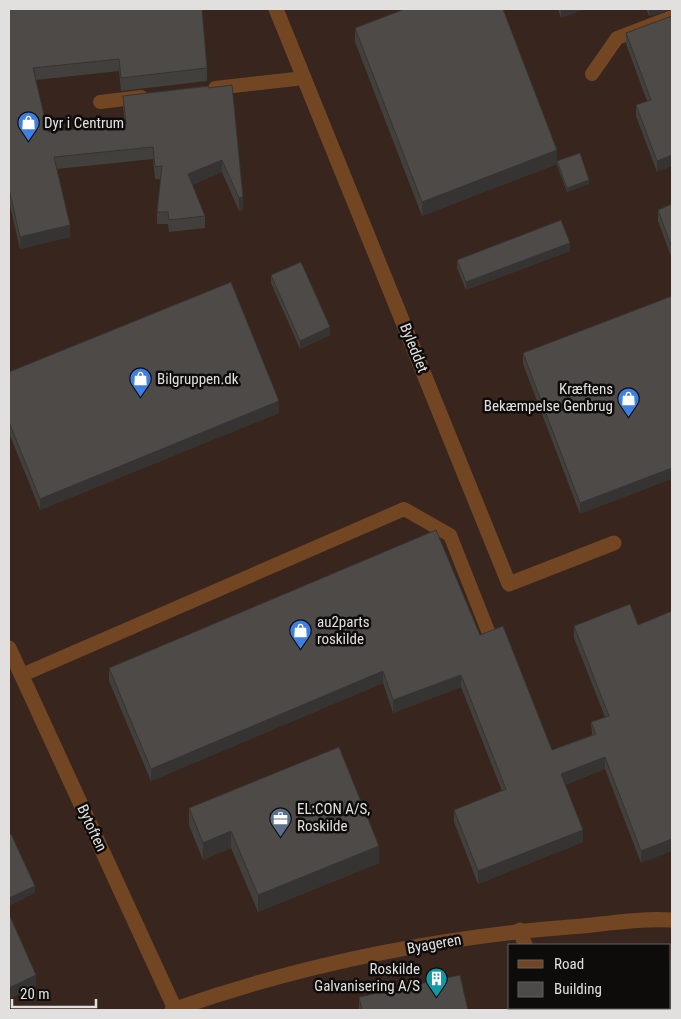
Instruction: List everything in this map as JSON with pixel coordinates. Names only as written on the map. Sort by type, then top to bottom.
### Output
[{"type":"street","name":"Byleddet","points":[[276,9],[509,584],[614,543]]},
{"type":"street","name":"Bytoften","points":[[9,648],[174,1010]]},
{"type":"street","name":"Byageren","points":[[174,1010],[338,962],[520,930],[672,920]]},
{"type":"street","points":[[520,930],[525,944]]},
{"type":"lane","points":[[592,74],[617,38],[672,17]]},
{"type":"lane","points":[[197,91],[304,78]]},
{"type":"lane","points":[[100,102],[158,95]]},
{"type":"lane","points":[[22,675],[404,509],[450,535],[488,631]]},
{"type":"shaded area","points":[[9,9],[672,9],[672,1010],[9,1010]]},
{"type":"building","points":[[9,9],[202,9],[207,68],[121,78],[119,59],[33,68],[48,132],[126,124],[123,96],[232,85],[243,197],[239,198],[222,160],[188,174],[205,216],[169,220],[168,212],[157,212],[162,166],[155,167],[153,147],[54,157],[70,225],[20,237],[9,189]]},
{"type":"building","points":[[405,9],[503,9],[557,150],[422,202],[355,28]]},
{"type":"building","points":[[672,16],[672,155],[657,161],[636,105],[651,100],[626,33]]},
{"type":"building","points":[[580,153],[589,180],[567,188],[557,161]]},
{"type":"building","points":[[672,204],[672,248],[658,210]]},
{"type":"building","points":[[561,220],[570,243],[466,282],[457,260]]},
{"type":"building","points":[[301,262],[330,327],[300,341],[271,275]]},
{"type":"building","name":"Bilgruppen.dk","points":[[231,282],[279,401],[40,499],[9,422],[9,372]]},
{"type":"building","points":[[672,296],[672,468],[580,503],[523,353]]},
{"type":"building","points":[[436,530],[480,635],[503,626],[552,750],[596,734],[591,722],[609,716],[574,626],[630,604],[638,625],[672,611],[672,839],[641,851],[605,757],[561,774],[583,830],[478,871],[454,810],[506,789],[461,675],[393,700],[383,671],[151,769],[109,668]]},
{"type":"building","name":"EL:CON A/S, Roskilde","points":[[339,747],[379,846],[258,895],[231,831],[203,843],[189,808]]},
{"type":"building","points":[[11,834],[35,886],[9,898],[9,835]]},
{"type":"building","points":[[9,914],[36,975],[9,988]]},
{"type":"building","points":[[672,961],[672,1010],[583,1010],[671,1009]]},
{"type":"building","points":[[460,975],[468,1010],[362,1010],[359,997]]},
{"type":"place","name":"Dyr i Centrum","points":[[28,142]]},
{"type":"place","name":"Bilgruppen.dk","points":[[141,398]]},
{"type":"place","name":"Kræftens Bekæmpelse Genbrug","points":[[629,417]]},
{"type":"place","name":"au2parts roskilde","points":[[301,650]]},
{"type":"place","name":"EL:CON A/S, Roskilde","points":[[281,837]]},
{"type":"place","name":"Roskilde Galvanisering A/S","points":[[436,997]]}]
